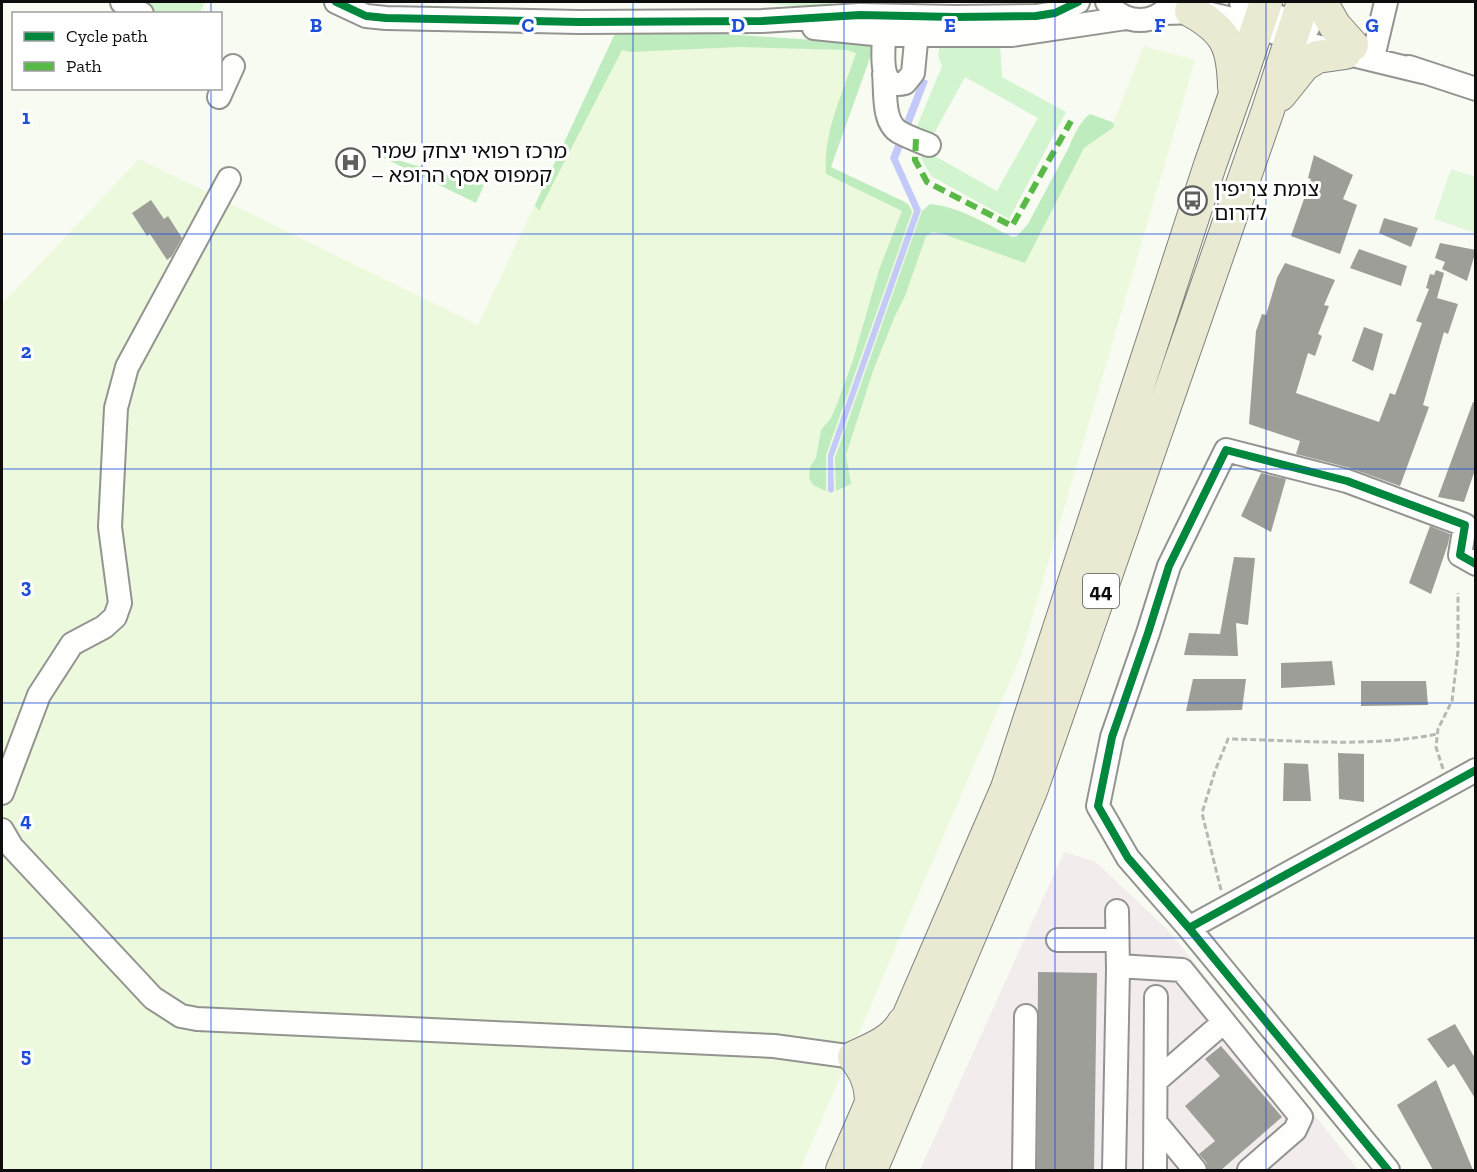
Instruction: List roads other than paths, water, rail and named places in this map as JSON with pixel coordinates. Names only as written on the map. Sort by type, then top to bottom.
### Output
[{"type":"highway","points":[[1321,2],[1335,26],[1361,53]]},
{"type":"highway","points":[[1175,8],[1208,21],[1221,31],[1229,45],[1233,62],[1234,99]]},
{"type":"highway","name":"44","points":[[842,1170],[1007,788],[1202,188],[1234,99],[1257,10]]},
{"type":"highway","name":"44","points":[[871,1170],[1031,791],[1297,21]]},
{"type":"highway","points":[[1268,110],[1304,65],[1317,57],[1361,53]]},
{"type":"highway","points":[[871,1104],[871,1088],[866,1071],[854,1057],[877,1047],[900,1029],[911,1010]]},
{"type":"street","points":[[122,2],[139,12]]},
{"type":"street","points":[[336,2],[366,16],[386,18],[579,22],[762,21],[861,16],[918,26],[1012,35],[1126,18],[1145,20],[1175,8],[1202,12],[1257,10],[1297,21],[1361,53],[1476,89]]},
{"type":"street","points":[[884,34],[918,26],[1055,13],[1078,2]]},
{"type":"street","points":[[1107,2],[1126,18]]},
{"type":"street","points":[[1361,53],[1386,2]]},
{"type":"street","points":[[861,16],[884,34]]},
{"type":"street","points":[[884,74],[890,82],[896,84],[905,83],[910,79],[918,26]]},
{"type":"street","points":[[884,34],[884,74],[889,120],[913,138]]},
{"type":"street","points":[[222,90],[232,66]]},
{"type":"street","points":[[219,97],[222,90]]},
{"type":"street","points":[[2,793],[39,695],[72,644],[104,627],[115,617],[120,603],[110,527],[116,408],[127,367],[229,179]]},
{"type":"street","points":[[1388,1170],[1189,928],[1128,858],[1098,806],[1112,737],[1169,566],[1192,524],[1226,450],[1347,481],[1470,521],[1460,555],[1476,564]]},
{"type":"street","points":[[1189,928],[1476,770]]},
{"type":"street","points":[[2,830],[12,847],[153,998],[181,1016],[197,1020],[774,1046],[854,1057]]},
{"type":"street","points":[[1114,1170],[1117,911]]},
{"type":"street","points":[[1058,940],[1118,940]]},
{"type":"street","points":[[1118,966],[1182,970],[1301,1117],[1295,1130],[1249,1170]]},
{"type":"street","points":[[1155,1170],[1156,997]]},
{"type":"street","points":[[1024,1170],[1026,1016]]},
{"type":"street","points":[[1156,1081],[1224,1022]]},
{"type":"street","points":[[1155,1123],[1195,1170]]},
{"type":"water","points":[[921,78],[928,81],[898,159],[921,210],[833,458],[834,491],[831,493],[828,491],[828,455],[914,211],[890,158]]},
{"type":"place","name":"מרכז רפואי יצחק שמיר – קמפוס אסף הרופא","points":[[350,162]]},
{"type":"place","name":"צומת צריפין לדרום","points":[[1193,200]]}]
